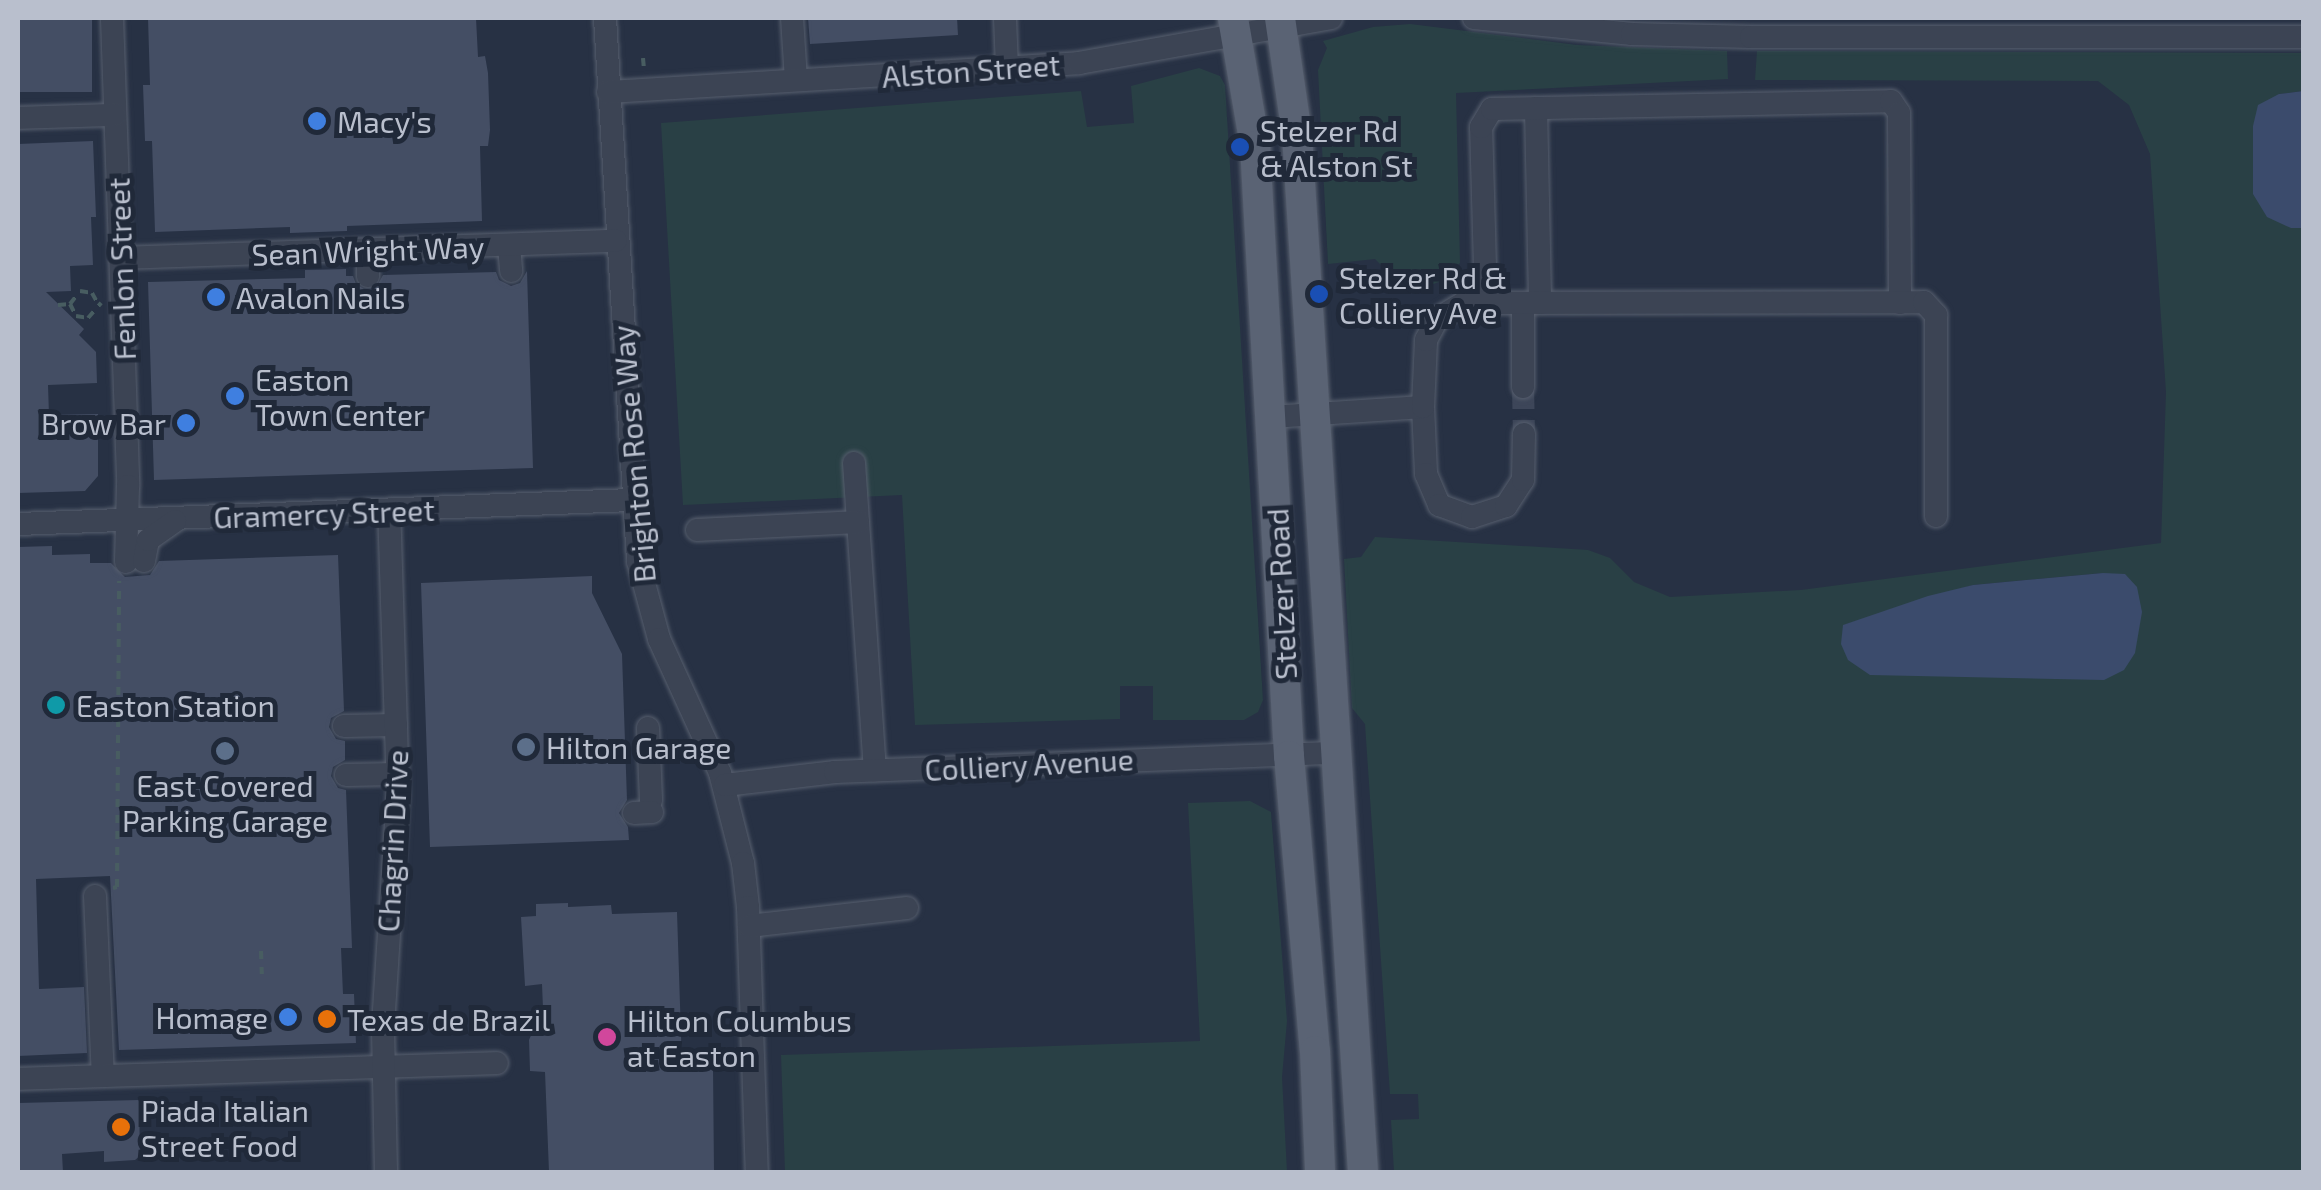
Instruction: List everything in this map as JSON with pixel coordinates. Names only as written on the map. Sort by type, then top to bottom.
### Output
[{"type":"main road","name":"Stelzer Road","points":[[1281,22],[1298,135],[1333,753],[1363,1172]]},
{"type":"main road","name":"Stelzer Road","points":[[1235,28],[1255,146],[1289,756],[1315,1051],[1320,1172]]},
{"type":"street","name":"Fenlon Street","points":[[112,18],[127,521],[135,562]]},
{"type":"street","name":"Brighton Rose Way","points":[[604,18],[631,500],[638,561],[652,620],[725,785],[743,862],[749,926],[757,1172]]},
{"type":"street","points":[[792,18],[796,80]]},
{"type":"street","points":[[1005,18],[1007,67]]},
{"type":"street","name":"Alston Street","points":[[608,92],[1129,57],[1235,28],[1331,18]]},
{"type":"street","points":[[1474,18],[1751,27],[2008,27],[2304,37]]},
{"type":"street","points":[[1486,304],[1481,127],[1492,109],[1890,101],[1899,112],[1900,303]]},
{"type":"street","points":[[1523,387],[1532,303],[1536,108]]},
{"type":"street","points":[[18,118],[115,115]]},
{"type":"street","name":"Sean Wright Way","points":[[120,258],[616,242]]},
{"type":"street","points":[[510,246],[510,271]]},
{"type":"street","points":[[368,250],[368,276]]},
{"type":"street","points":[[271,253],[272,278]]},
{"type":"street","points":[[1524,434],[1522,480],[1506,506],[1472,517],[1439,505],[1426,474],[1423,407],[1426,340],[1437,319],[1464,303],[1924,302],[1936,315],[1936,516]]},
{"type":"street","points":[[1271,417],[1423,407]]},
{"type":"street","points":[[854,463],[875,770]]},
{"type":"street","name":"Gramercy Street","points":[[18,524],[631,500]]},
{"type":"street","name":"Chagrin Drive","points":[[386,1172],[382,1068],[397,774],[389,510]]},
{"type":"street","points":[[135,562],[148,540],[178,519]]},
{"type":"street","points":[[697,530],[858,522]]},
{"type":"street","points":[[344,726],[396,725]]},
{"type":"street","points":[[646,808],[648,728]]},
{"type":"street","name":"Colliery Avenue","points":[[725,785],[875,770],[1333,753]]},
{"type":"street","points":[[346,776],[397,774]]},
{"type":"street","points":[[95,896],[103,1076]]},
{"type":"street","points":[[749,926],[907,908]]},
{"type":"street","points":[[18,1078],[497,1062]]},
{"type":"path","points":[[70,304],[75,294],[87,290],[98,304]]},
{"type":"path","points":[[98,304],[112,303]]},
{"type":"path","points":[[70,304],[82,318],[94,315],[98,304]]},
{"type":"path","points":[[58,305],[70,304]]},
{"type":"path","points":[[95,896],[117,887],[117,587],[135,562]]},
{"type":"path","points":[[261,951],[262,974]]},
{"type":"green space","points":[[1410,24],[1577,45],[1727,51],[1728,79],[1456,93],[1460,263],[1439,282],[1425,287],[1397,281],[1375,259],[1328,264],[1318,70],[1327,48],[1323,41],[1373,27]]},
{"type":"green space","points":[[1757,51],[2303,53],[2303,91],[2279,94],[2291,228],[2304,228],[2303,1172],[1394,1172],[1391,1120],[1419,1119],[1418,1094],[1390,1094],[1365,724],[1352,708],[1344,559],[1361,557],[1375,537],[1588,550],[1610,558],[1634,582],[1670,597],[1801,590],[2161,543],[2166,392],[2150,154],[2129,105],[2098,81],[1755,80]],"holes":[[[2103,573],[1844,625],[1973,585]]]},
{"type":"green space","points":[[1199,68],[1220,76],[1225,85],[1263,700],[1258,712],[1244,720],[1153,720],[1153,686],[1120,686],[1120,719],[915,725],[902,495],[683,505],[661,123],[1081,91],[1087,127],[1134,123],[1131,86]]},
{"type":"green space","points":[[1250,801],[1271,812],[1287,1021],[1282,1077],[1287,1172],[785,1172],[781,1055],[1200,1041],[1188,803]]},
{"type":"water","points":[[2303,91],[2303,228],[2291,228],[2267,217],[2253,194],[2253,126],[2258,105],[2279,94]]},
{"type":"water","points":[[2125,574],[2137,587],[2142,612],[2135,653],[2124,670],[2104,680],[1870,675],[1848,660],[1841,644],[1843,625],[1928,596],[1973,585]]},
{"type":"building","points":[[18,18],[92,18],[92,92],[18,92]]},
{"type":"building","name":"Macy's","points":[[148,18],[476,18],[478,57],[485,56],[488,73],[490,130],[488,146],[480,146],[482,221],[347,226],[347,231],[290,233],[290,227],[155,232],[152,141],[145,141],[143,85],[150,85]]},
{"type":"building","points":[[808,18],[957,18],[958,35],[810,44]]},
{"type":"building","points":[[93,141],[93,265],[70,266],[71,291],[46,292],[84,329],[79,335],[96,352],[97,383],[48,385],[49,415],[98,414],[98,476],[85,491],[18,493],[18,144]]},
{"type":"building","points":[[346,269],[346,276],[353,276],[356,284],[367,291],[376,288],[383,275],[496,272],[499,280],[511,286],[520,283],[527,271],[533,468],[154,480],[148,282],[305,278],[305,270]]},
{"type":"building","name":"East Covered Parking Garage","points":[[52,546],[52,555],[90,554],[90,563],[111,563],[125,577],[150,575],[159,561],[338,555],[344,711],[331,718],[329,727],[336,739],[345,741],[345,760],[333,767],[331,776],[338,788],[346,790],[352,948],[341,948],[343,994],[354,994],[356,1043],[119,1050],[110,876],[36,879],[39,989],[84,987],[87,1053],[18,1056],[18,547]]},
{"type":"building","name":"Hilton Garage","points":[[592,576],[592,593],[622,654],[627,800],[619,813],[628,827],[629,840],[430,847],[421,583]]},
{"type":"building","name":"Hilton Columbus at Easton","points":[[568,903],[568,907],[611,905],[612,914],[677,912],[682,1066],[713,1066],[714,1172],[549,1172],[545,1072],[530,1071],[529,1040],[532,1033],[544,1033],[542,984],[525,986],[521,917],[536,916],[536,904]]},
{"type":"building","points":[[139,1100],[140,1156],[135,1160],[104,1162],[104,1151],[62,1154],[63,1172],[18,1172],[18,1103]]},
{"type":"tunnel","points":[[1523,387],[1524,434]]},
{"type":"place","name":"Macy's","points":[[317,121]]},
{"type":"place","name":"Stelzer Rd & Alston St","points":[[1240,147]]},
{"type":"place","name":"Stelzer Rd & Colliery Ave","points":[[1319,294]]},
{"type":"place","name":"Avalon Nails","points":[[216,297]]},
{"type":"place","name":"Easton Town Center","points":[[235,396]]},
{"type":"place","name":"Brow Bar","points":[[186,423]]},
{"type":"place","name":"Easton Station","points":[[56,705]]},
{"type":"place","name":"Hilton Garage","points":[[526,747]]},
{"type":"place","name":"East Covered Parking Garage","points":[[225,751]]},
{"type":"place","name":"Homage","points":[[288,1017]]},
{"type":"place","name":"Texas de Brazil","points":[[327,1019]]},
{"type":"place","name":"Hilton Columbus at Easton","points":[[607,1037]]},
{"type":"place","name":"Piada Italian Street Food","points":[[121,1127]]}]
